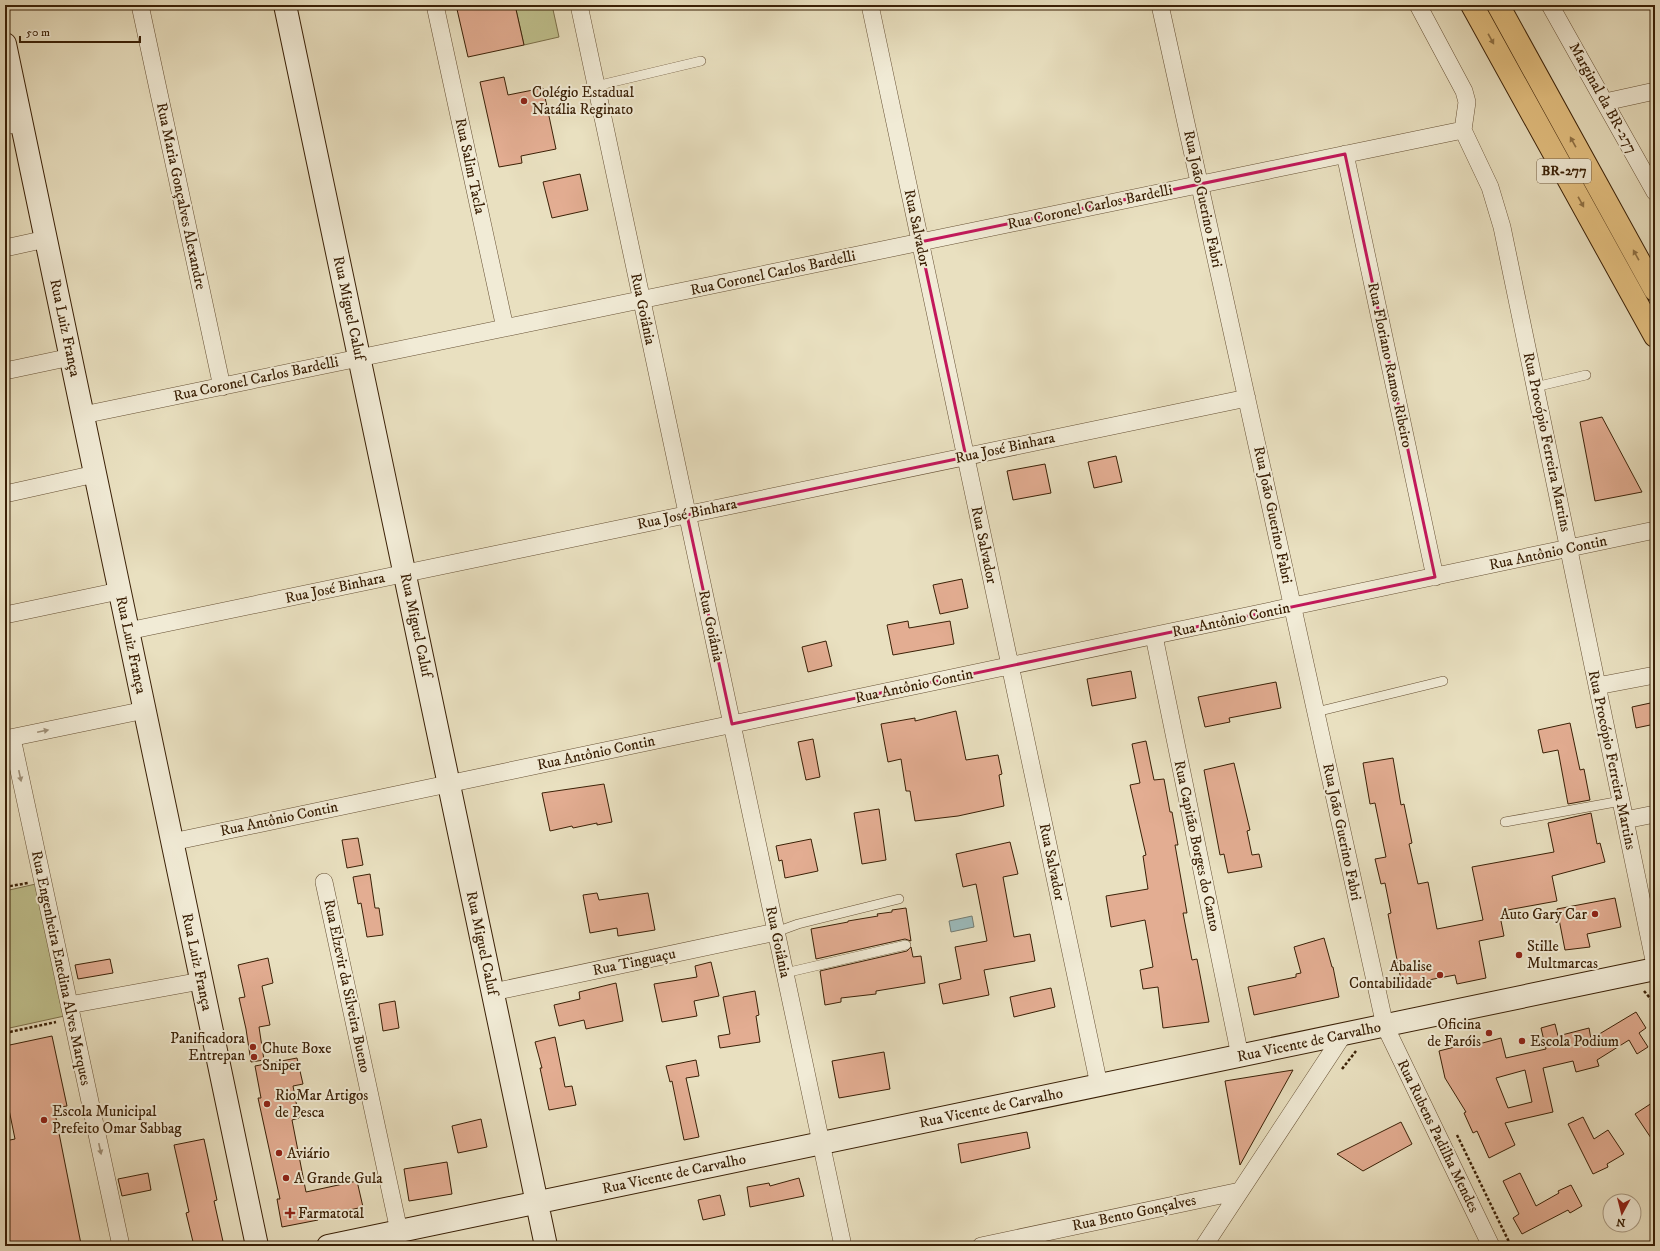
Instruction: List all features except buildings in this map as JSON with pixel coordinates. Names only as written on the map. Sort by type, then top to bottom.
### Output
[{"type":"highway","name":"BR-277","points":[[1472,5],[1655,336]]},
{"type":"highway","name":"BR-277","points":[[1498,5],[1655,290]]},
{"type":"main road","name":"Rua Miguel Caluf","points":[[285,5],[546,1246]]},
{"type":"main road","name":"Rua Luiz França","points":[[5,44],[13,124],[46,239],[257,1246]]},
{"type":"main road","name":"Rua Vicente de Carvalho","points":[[328,1246],[1240,1056],[1351,1041],[1385,1026],[1655,969]]},
{"type":"street","name":"Rua Maria Gonçalves Alexandre","points":[[140,5],[222,386]]},
{"type":"street","name":"Rua Salim Tacla","points":[[435,5],[505,328]]},
{"type":"street","name":"Rua Goiânia","points":[[579,5],[842,1246]]},
{"type":"street","name":"Rua Salvador","points":[[870,5],[1099,1085]]},
{"type":"street","name":"Rua João Guerino Fabri","points":[[1160,5],[1385,1026]]},
{"type":"street","points":[[1418,5],[1464,91],[1467,102],[1464,130]]},
{"type":"street","name":"Marginal da BR-277","points":[[1550,5],[1655,192]]},
{"type":"street","points":[[1605,102],[1655,91]]},
{"type":"street","name":"Rua Coronel Carlos Bardelli","points":[[83,415],[1464,130]]},
{"type":"street","name":"Rua Procópio Ferreira Martins","points":[[1464,130],[1490,187],[1497,208],[1655,966]]},
{"type":"street","name":"Rua Floriano Ramos Ribeiro","points":[[1345,154],[1435,577]]},
{"type":"street","points":[[5,248],[46,239]]},
{"type":"street","points":[[5,371],[71,357]]},
{"type":"street","name":"Rua José Binhara","points":[[128,631],[1247,398]]},
{"type":"street","points":[[5,494],[95,474]]},
{"type":"street","name":"Rua Antônio Contin","points":[[172,842],[1655,530]]},
{"type":"street","points":[[5,615],[120,590]]},
{"type":"street","name":"Rua Capitão Borges do Canto","points":[[1154,636],[1240,1056]]},
{"type":"street","points":[[1597,686],[1655,675]]},
{"type":"street","points":[[8,738],[145,710]]},
{"type":"street","name":"Rua Engenheira Enedina Alves Marques","points":[[8,738],[42,880],[121,1246]]},
{"type":"street","points":[[1625,820],[1655,814]]},
{"type":"street","name":"Rua Elzevir da Silveira Bueno","points":[[324,882],[398,1231]]},
{"type":"street","name":"Rua Tinguaçu","points":[[493,992],[776,932]]},
{"type":"street","points":[[71,1012],[201,981]]},
{"type":"street","name":"Rua Rubens Padilha Mendes","points":[[1385,1026],[1491,1246]]},
{"type":"street","points":[[1204,1246],[1240,1191],[1351,1041]]},
{"type":"street","name":"Rua Bento Gonçalves","points":[[981,1246],[1240,1191]]},
{"type":"lane","points":[[596,86],[701,61]]},
{"type":"lane","points":[[1535,387],[1586,375]]},
{"type":"lane","points":[[1316,712],[1443,681]]},
{"type":"lane","points":[[1505,822],[1621,800]]},
{"type":"lane","points":[[776,932],[798,924],[899,899]]},
{"type":"lane","points":[[784,973],[906,945]]},
{"type":"path","points":[[5,887],[42,880]]},
{"type":"path","points":[[1642,990],[1647,992],[1655,1004]]},
{"type":"path","points":[[5,1033],[71,1012]]},
{"type":"path","points":[[1340,1072],[1351,1041]]},
{"type":"path","points":[[1455,1130],[1511,1246]]},
{"type":"highlighted area","points":[[1345,154],[1435,577],[732,724],[687,515],[966,457],[920,242]]},
{"type":"green space","points":[[515,5],[552,5],[559,37],[524,45]]},
{"type":"green space","points":[[40,883],[69,1015],[5,1029],[5,891]]},
{"type":"water","points":[[972,916],[974,927],[951,932],[949,921]]},
{"type":"place","name":"Colégio Estadual Natália Reginato","points":[[524,101]]},
{"type":"place","name":"Auto Gary Car","points":[[1595,914]]},
{"type":"place","name":"Stille Multmarcas","points":[[1519,955]]},
{"type":"place","name":"Abalise Contabilidade","points":[[1440,975]]},
{"type":"place","name":"Oficina de Faróis","points":[[1489,1033]]},
{"type":"place","name":"Escola Podium","points":[[1522,1041]]},
{"type":"place","name":"Panificadora Entrepan","points":[[253,1047]]},
{"type":"place","name":"Chute Boxe Sniper","points":[[254,1057]]},
{"type":"place","name":"RioMar Artigos de Pesca","points":[[267,1104]]},
{"type":"place","name":"Escola Municipal Prefeito Omar Sabbag","points":[[44,1120]]},
{"type":"place","name":"Aviário","points":[[279,1153]]},
{"type":"place","name":"A Grande Gula","points":[[286,1178]]},
{"type":"place","name":"Farmatotal","points":[[290,1213]]}]
